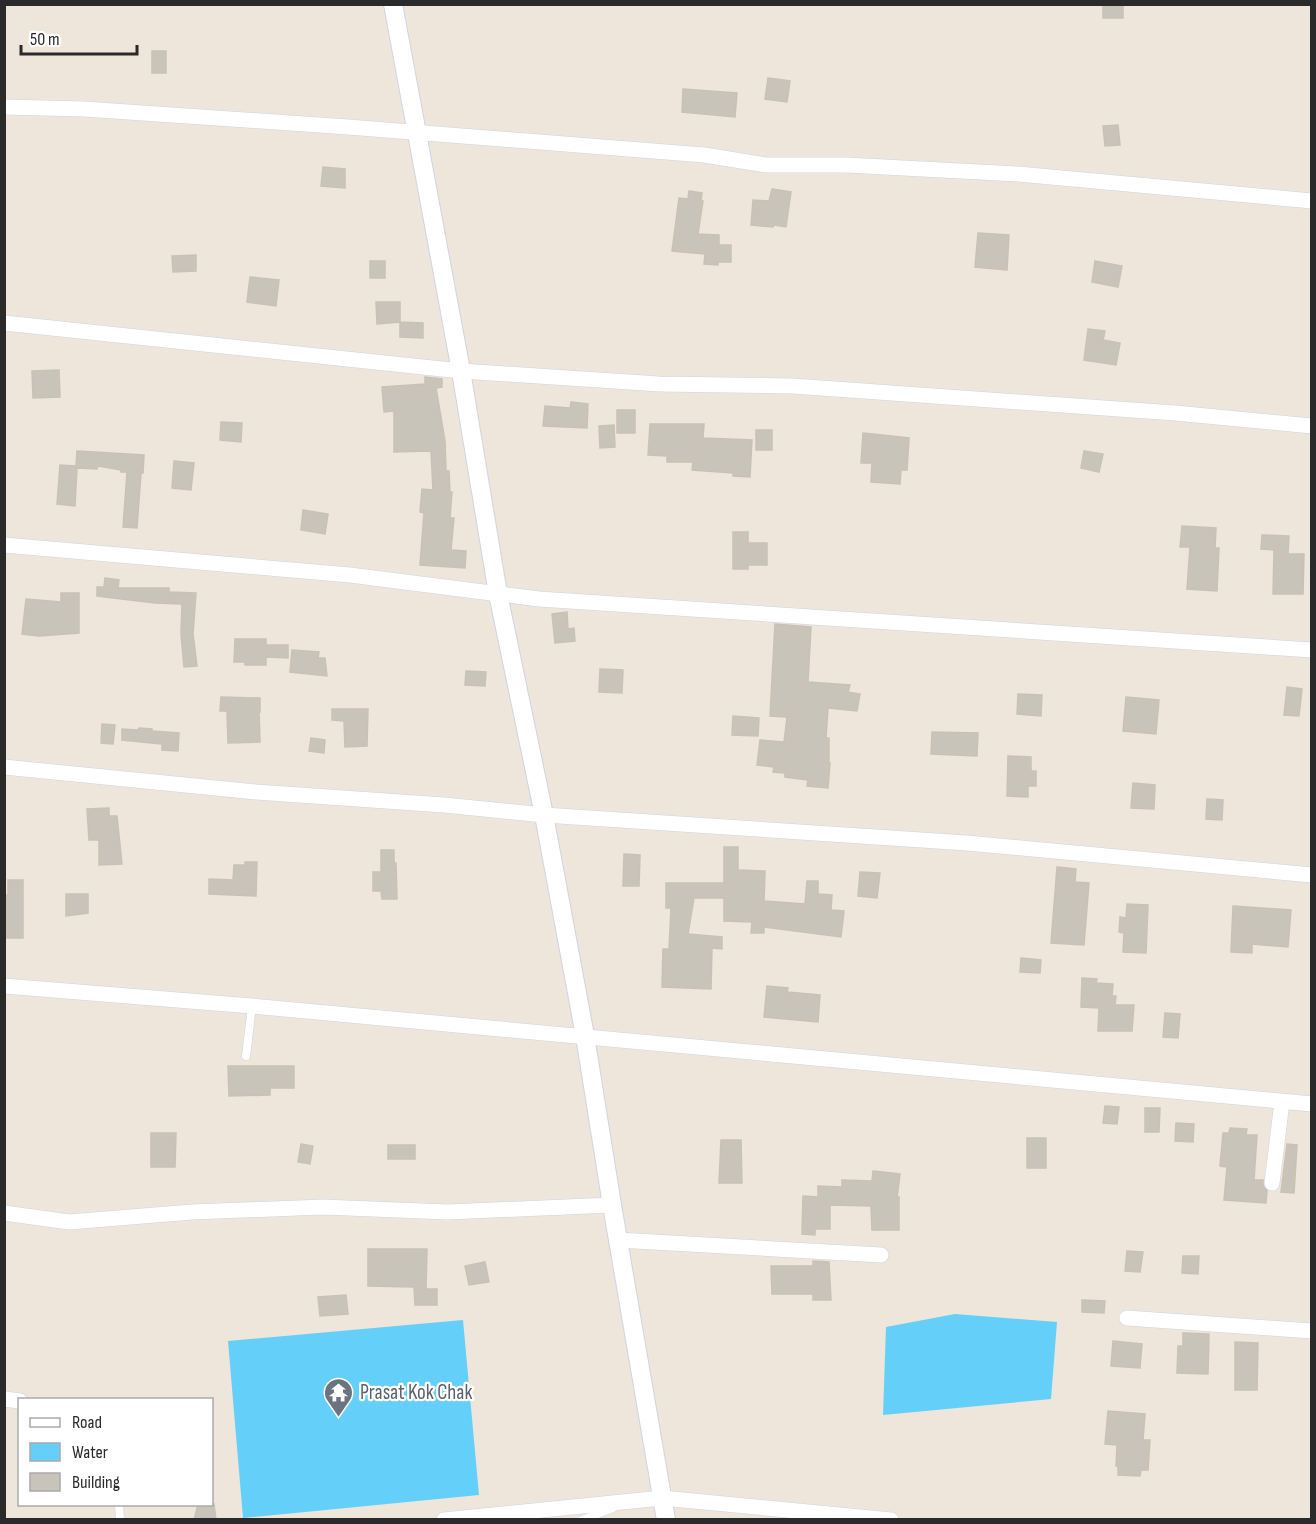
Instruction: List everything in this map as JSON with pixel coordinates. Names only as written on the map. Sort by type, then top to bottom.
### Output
[{"type":"street","points":[[393,4],[461,371],[498,594],[544,815],[585,1036],[657,1498],[666,1520]]},
{"type":"street","points":[[4,106],[297,123],[704,155],[766,165],[846,165],[1018,174],[1311,201]]},
{"type":"street","points":[[4,323],[461,371],[659,384],[805,387],[1175,413],[1311,426]]},
{"type":"street","points":[[4,546],[350,575],[539,599],[1311,650]]},
{"type":"street","points":[[4,767],[256,792],[444,805],[544,815],[967,843],[1311,874]]},
{"type":"street","points":[[4,986],[585,1036],[1311,1104]]},
{"type":"street","points":[[1272,1183],[1282,1102]]},
{"type":"street","points":[[4,1213],[69,1222],[192,1212],[323,1207],[447,1212],[612,1205]]},
{"type":"street","points":[[618,1240],[881,1255]]},
{"type":"street","points":[[1127,1318],[1311,1331]]},
{"type":"street","points":[[444,1520],[657,1498],[891,1520]]},
{"type":"lane","points":[[246,1056],[252,1006]]},
{"type":"lane","points":[[582,1520],[630,1501]]},
{"type":"water","points":[[955,1314],[1057,1322],[1051,1399],[883,1415],[886,1327]]},
{"type":"water","points":[[463,1320],[479,1495],[243,1518],[228,1341]]},
{"type":"building","points":[[1103,4],[1123,5],[1123,18],[1103,18]]},
{"type":"building","points":[[152,51],[166,51],[166,73],[152,73]]},
{"type":"building","points":[[768,78],[790,81],[787,102],[765,99]]},
{"type":"building","points":[[683,89],[737,93],[735,117],[682,112]]},
{"type":"building","points":[[1118,125],[1120,145],[1105,146],[1103,126]]},
{"type":"building","points":[[323,167],[345,169],[345,188],[321,186]]},
{"type":"building","points":[[772,189],[791,192],[786,227],[751,225],[753,200],[769,201]]},
{"type":"building","points":[[689,191],[702,193],[698,234],[719,235],[719,245],[731,245],[731,262],[718,262],[718,265],[704,264],[705,254],[672,251],[679,198],[688,199]]},
{"type":"building","points":[[978,233],[1009,235],[1007,270],[975,267]]},
{"type":"building","points":[[196,255],[196,271],[173,272],[172,256]]},
{"type":"building","points":[[370,261],[385,261],[385,278],[370,278]]},
{"type":"building","points":[[1095,261],[1122,266],[1118,287],[1092,282]]},
{"type":"building","points":[[250,277],[279,280],[276,306],[247,302]]},
{"type":"building","points":[[376,302],[400,302],[400,322],[377,324]]},
{"type":"building","points":[[400,322],[423,323],[423,338],[400,337]]},
{"type":"building","points":[[1088,329],[1105,331],[1103,340],[1120,343],[1116,365],[1084,360]]},
{"type":"building","points":[[59,370],[60,397],[33,398],[32,371]]},
{"type":"building","points":[[425,377],[442,379],[442,387],[436,388],[445,441],[446,471],[449,471],[450,492],[452,492],[450,518],[454,518],[451,550],[466,551],[465,568],[420,565],[424,513],[420,512],[422,489],[433,490],[431,451],[394,452],[394,411],[384,412],[382,387],[425,384]]},
{"type":"building","points":[[571,402],[588,404],[587,428],[543,426],[545,406],[570,408]]},
{"type":"building","points":[[617,410],[635,410],[635,433],[617,433]]},
{"type":"building","points":[[221,422],[242,423],[241,442],[220,440]]},
{"type":"building","points":[[650,424],[704,424],[703,438],[752,440],[750,477],[733,476],[733,473],[692,470],[693,462],[667,462],[667,456],[648,455]]},
{"type":"building","points":[[614,425],[615,447],[600,448],[599,426]]},
{"type":"building","points":[[756,430],[772,430],[772,450],[756,450]]},
{"type":"building","points":[[863,433],[909,438],[907,470],[901,470],[900,484],[871,482],[872,463],[861,463]]},
{"type":"building","points":[[77,451],[144,455],[137,528],[123,527],[127,472],[121,472],[121,470],[98,466],[97,469],[77,468],[75,506],[57,504],[60,465],[76,466]]},
{"type":"building","points":[[1084,451],[1103,454],[1099,472],[1081,468]]},
{"type":"building","points":[[174,461],[194,463],[191,490],[172,488]]},
{"type":"building","points":[[303,510],[328,514],[325,534],[301,530]]},
{"type":"building","points":[[1182,526],[1216,528],[1215,548],[1219,548],[1217,591],[1187,589],[1190,547],[1180,547]]},
{"type":"building","points":[[733,532],[748,532],[748,543],[767,543],[767,565],[748,565],[748,569],[733,569]]},
{"type":"building","points":[[1262,535],[1289,536],[1288,554],[1304,554],[1303,594],[1273,594],[1274,550],[1261,549]]},
{"type":"building","points":[[105,578],[119,580],[118,588],[169,588],[169,592],[196,593],[193,634],[197,666],[184,667],[181,634],[182,604],[97,596],[97,587],[104,587]]},
{"type":"building","points":[[61,593],[79,593],[79,633],[39,636],[22,634],[26,599],[61,602]]},
{"type":"building","points":[[567,612],[568,629],[574,628],[575,641],[555,643],[552,614]]},
{"type":"building","points":[[775,624],[811,627],[808,682],[850,685],[848,692],[860,694],[857,711],[828,708],[826,738],[829,738],[830,763],[828,788],[807,786],[808,780],[785,777],[785,773],[773,772],[774,767],[757,765],[760,740],[784,742],[787,717],[770,716]]},
{"type":"building","points":[[235,639],[266,639],[266,645],[288,645],[288,658],[266,657],[266,665],[245,665],[245,662],[234,662]]},
{"type":"building","points":[[292,650],[319,652],[318,658],[325,658],[327,676],[290,672]]},
{"type":"building","points":[[600,669],[623,670],[622,693],[599,692]]},
{"type":"building","points":[[466,671],[486,672],[485,686],[465,685]]},
{"type":"building","points":[[1287,687],[1302,689],[1299,716],[1284,715]]},
{"type":"building","points":[[1018,694],[1042,695],[1041,716],[1017,714]]},
{"type":"building","points":[[221,697],[260,698],[260,742],[228,743],[227,711],[220,711]]},
{"type":"building","points":[[1126,697],[1159,700],[1156,734],[1123,731]]},
{"type":"building","points":[[332,709],[368,709],[367,746],[345,747],[344,721],[332,720]]},
{"type":"building","points":[[733,716],[759,718],[758,736],[732,735]]},
{"type":"building","points":[[102,724],[115,725],[113,744],[101,743]]},
{"type":"building","points":[[139,728],[179,733],[178,751],[162,750],[162,744],[122,740],[122,729],[138,730]]},
{"type":"building","points":[[932,732],[978,733],[977,756],[931,754]]},
{"type":"building","points":[[311,738],[325,740],[324,753],[309,751]]},
{"type":"building","points":[[1008,756],[1031,757],[1031,771],[1036,771],[1036,786],[1028,786],[1028,797],[1007,796]]},
{"type":"building","points":[[1133,783],[1155,785],[1154,809],[1131,808]]},
{"type":"building","points":[[1207,799],[1223,800],[1222,820],[1206,819]]},
{"type":"building","points":[[109,808],[109,816],[117,816],[122,864],[99,865],[99,840],[89,840],[87,809]]},
{"type":"building","points":[[724,847],[738,847],[738,870],[765,871],[764,901],[805,904],[807,881],[818,881],[818,894],[832,895],[831,910],[844,911],[841,937],[764,927],[764,933],[751,933],[752,922],[724,921],[724,898],[694,898],[688,934],[722,937],[722,949],[712,948],[711,989],[662,987],[663,949],[669,949],[671,908],[666,908],[666,883],[724,883]]},
{"type":"building","points":[[381,850],[394,850],[397,899],[382,899],[381,891],[373,891],[373,872],[381,872]]},
{"type":"building","points":[[624,854],[640,855],[639,886],[623,886]]},
{"type":"building","points":[[245,862],[257,862],[256,896],[209,894],[209,879],[233,880],[234,865],[245,865]]},
{"type":"building","points":[[1057,867],[1076,869],[1075,882],[1089,883],[1084,945],[1051,943]]},
{"type":"building","points":[[860,872],[880,873],[877,898],[858,896]]},
{"type":"building","points":[[8,880],[23,880],[23,938],[4,938],[4,895],[8,895]]},
{"type":"building","points":[[66,894],[88,894],[88,913],[66,916]]},
{"type":"building","points":[[1127,904],[1148,905],[1146,953],[1123,952],[1124,933],[1119,932],[1120,917],[1126,918]]},
{"type":"building","points":[[1233,906],[1291,910],[1288,947],[1252,944],[1252,953],[1231,952]]},
{"type":"building","points":[[1021,958],[1041,960],[1040,973],[1020,972]]},
{"type":"building","points":[[1082,978],[1097,979],[1096,983],[1113,984],[1112,996],[1116,996],[1115,1005],[1134,1005],[1132,1031],[1098,1031],[1099,1008],[1081,1007]]},
{"type":"building","points":[[767,986],[788,988],[787,992],[820,995],[818,1022],[764,1017]]},
{"type":"building","points":[[1165,1013],[1180,1014],[1178,1038],[1163,1037]]},
{"type":"building","points":[[228,1066],[294,1066],[294,1088],[270,1088],[270,1095],[229,1096]]},
{"type":"building","points":[[1105,1106],[1119,1107],[1117,1124],[1103,1123]]},
{"type":"building","points":[[1145,1108],[1160,1108],[1159,1132],[1145,1132]]},
{"type":"building","points":[[1176,1123],[1194,1124],[1193,1142],[1175,1141]]},
{"type":"building","points":[[1230,1128],[1247,1129],[1246,1135],[1257,1135],[1254,1180],[1263,1180],[1263,1186],[1267,1191],[1266,1203],[1224,1200],[1227,1167],[1220,1166],[1223,1133],[1229,1133]]},
{"type":"building","points":[[151,1133],[176,1133],[175,1167],[151,1167]]},
{"type":"building","points":[[1027,1138],[1046,1138],[1046,1168],[1027,1168]]},
{"type":"building","points":[[721,1140],[741,1140],[742,1183],[719,1183]]},
{"type":"building","points":[[301,1144],[313,1146],[310,1164],[298,1162]]},
{"type":"building","points":[[1287,1144],[1297,1145],[1294,1193],[1281,1192]]},
{"type":"building","points":[[388,1145],[415,1145],[415,1159],[388,1159]]},
{"type":"building","points":[[873,1171],[900,1174],[897,1198],[899,1197],[899,1230],[872,1230],[871,1206],[830,1205],[830,1229],[815,1229],[815,1235],[802,1234],[803,1196],[818,1197],[818,1186],[842,1187],[842,1180],[872,1181]]},
{"type":"building","points":[[368,1249],[427,1249],[426,1289],[437,1289],[437,1305],[415,1305],[414,1287],[368,1286]]},
{"type":"building","points":[[1127,1251],[1143,1252],[1140,1272],[1125,1271]]},
{"type":"building","points":[[1183,1256],[1199,1256],[1198,1274],[1182,1273]]},
{"type":"building","points":[[813,1261],[829,1262],[831,1300],[813,1300],[813,1294],[772,1294],[771,1266],[813,1266]]},
{"type":"building","points":[[485,1262],[489,1282],[469,1285],[465,1266]]},
{"type":"building","points":[[346,1295],[348,1314],[320,1316],[318,1297]]},
{"type":"building","points":[[1082,1300],[1105,1301],[1104,1313],[1082,1312]]},
{"type":"building","points":[[1183,1333],[1209,1334],[1208,1374],[1177,1373],[1178,1346],[1183,1346]]},
{"type":"building","points":[[1113,1341],[1142,1344],[1140,1368],[1111,1366]]},
{"type":"building","points":[[1235,1342],[1258,1343],[1257,1390],[1235,1390]]},
{"type":"building","points":[[1108,1411],[1145,1414],[1143,1440],[1150,1440],[1148,1470],[1141,1470],[1140,1476],[1118,1475],[1117,1445],[1105,1444]]},
{"type":"building","points":[[214,1504],[216,1520],[194,1520],[198,1506],[213,1506]]},
{"type":"place","name":"Prasat Kok Chak","points":[[339,1418]]}]
